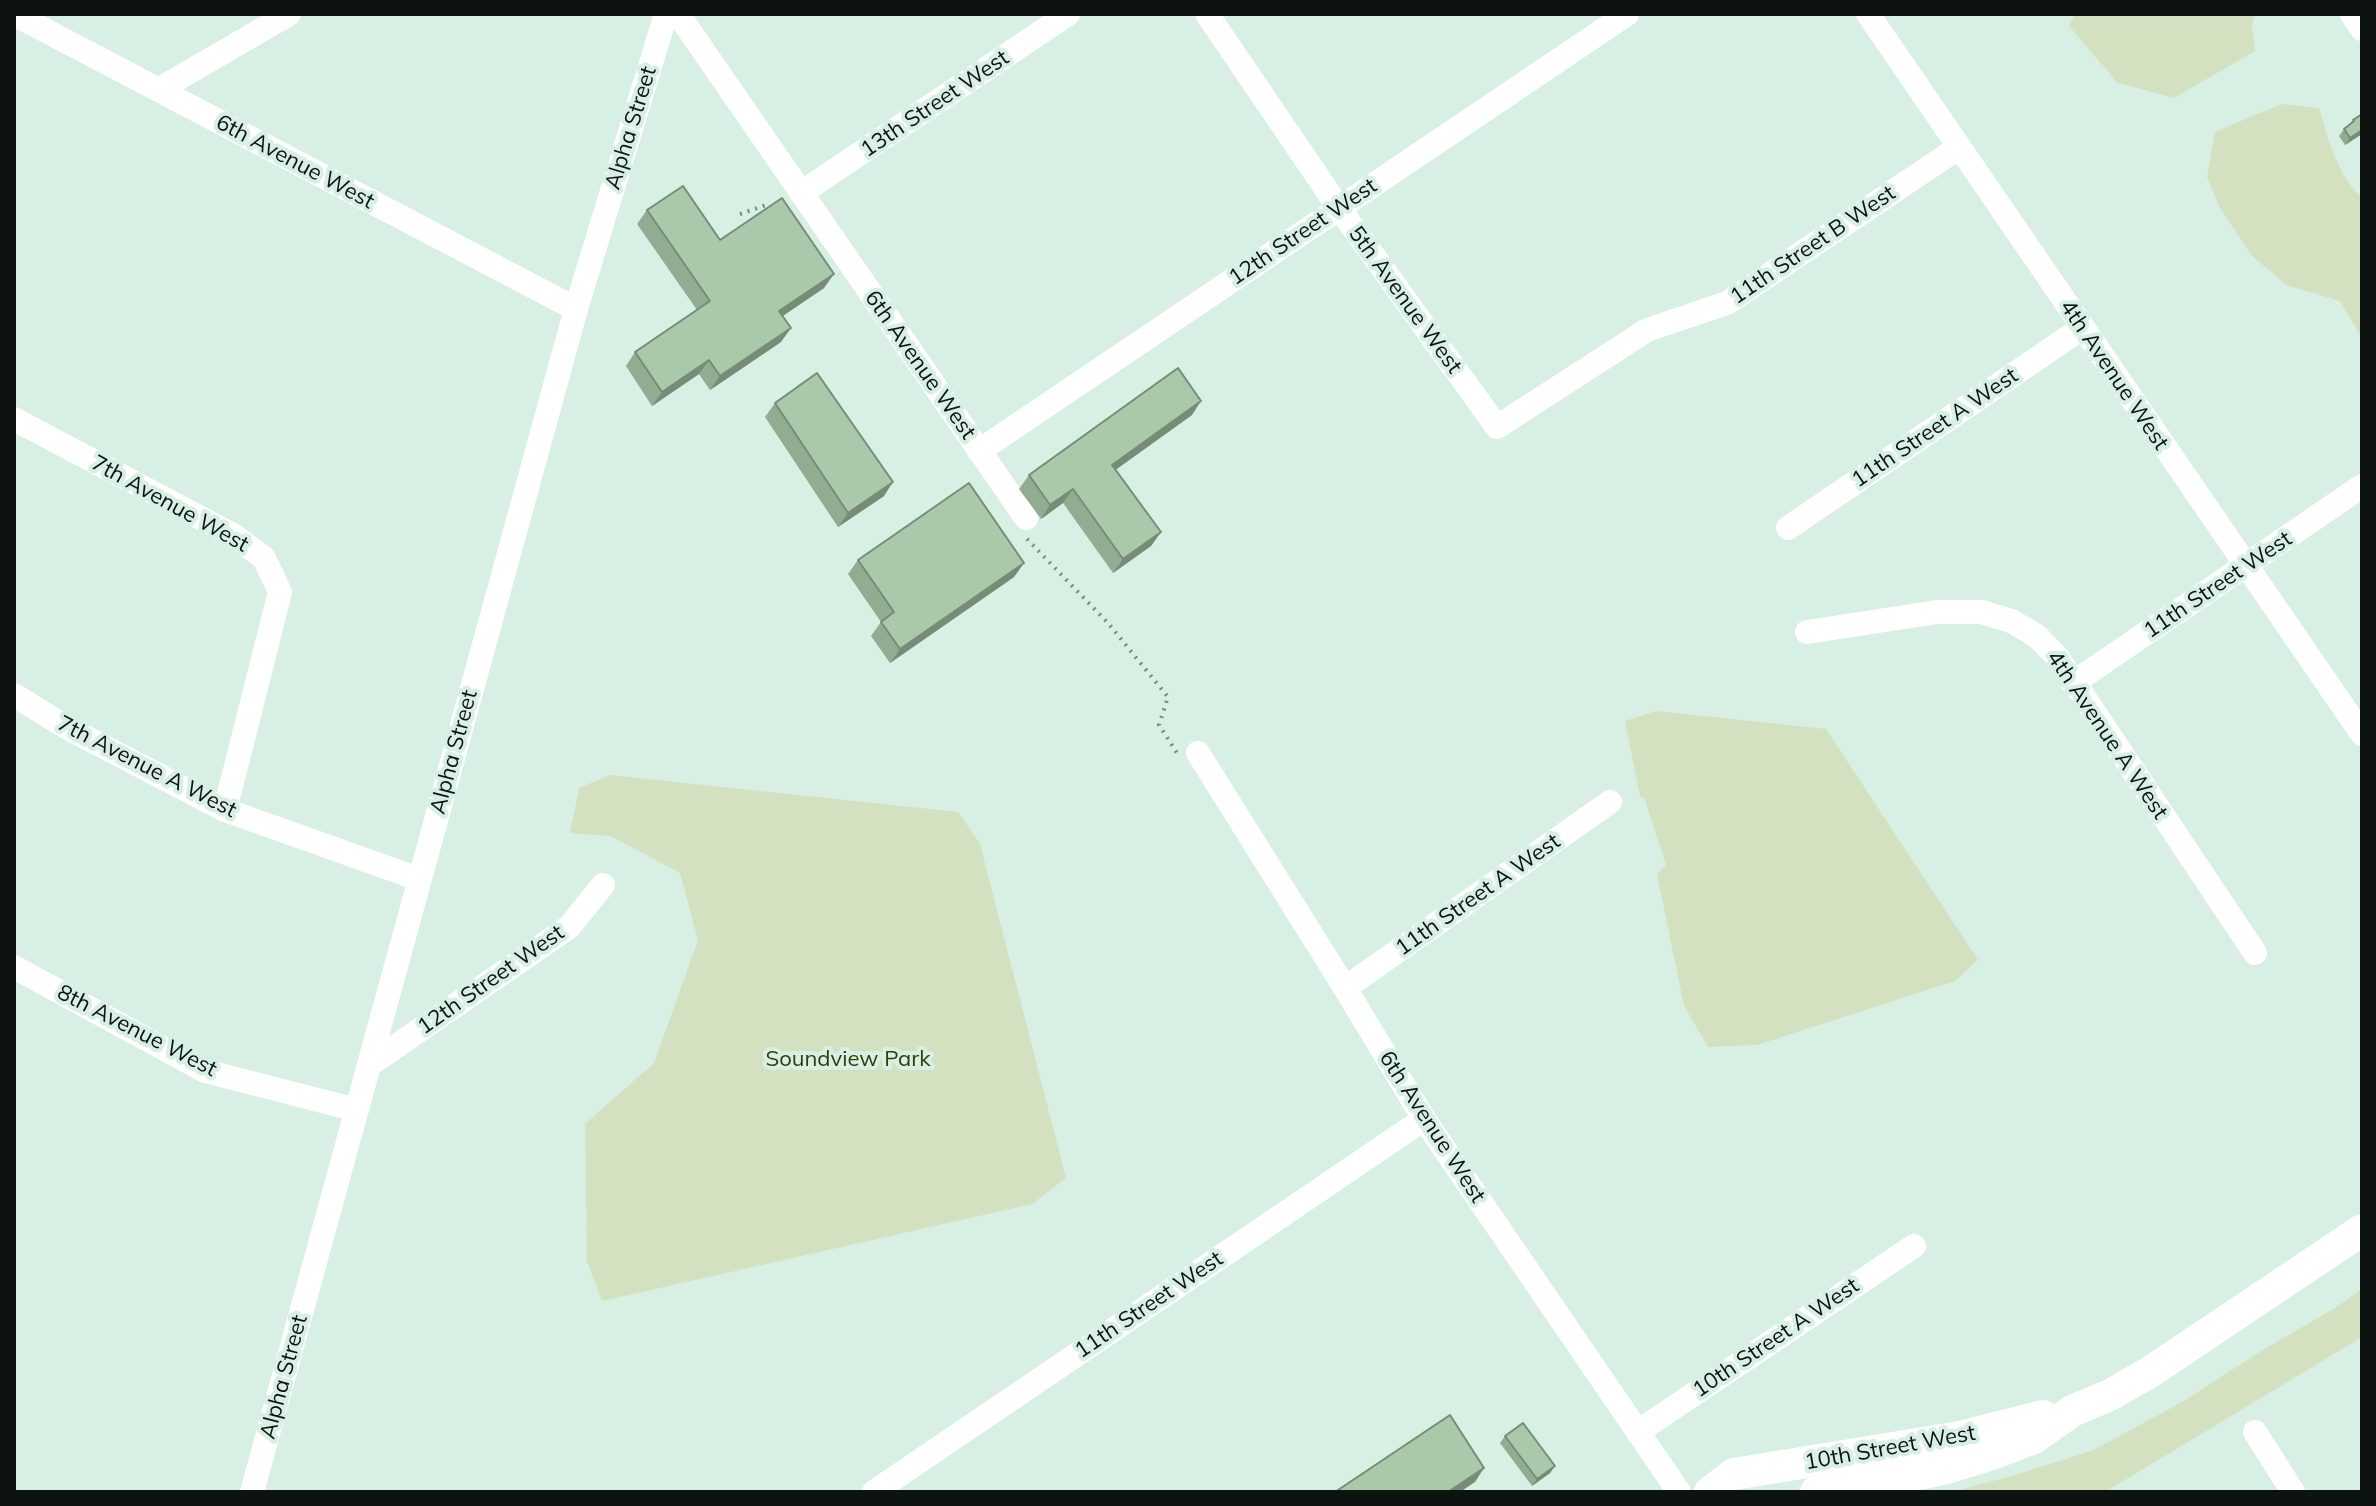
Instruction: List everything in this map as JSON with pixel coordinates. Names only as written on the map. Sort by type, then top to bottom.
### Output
[{"type":"main road","name":"10th Street West","points":[[1712,1492],[1734,1474],[1948,1439],[2072,1411],[2110,1395],[2150,1372],[2362,1230]]},
{"type":"main road","name":"10th Street West","points":[[1816,1492],[1902,1478],[1992,1454],[2034,1438],[2072,1411]]},
{"type":"street","name":"6th Avenue West","points":[[14,14],[576,309]]},
{"type":"street","points":[[158,90],[289,14]]},
{"type":"street","name":"Alpha Street","points":[[252,1492],[576,309],[666,14]]},
{"type":"street","name":"6th Avenue West","points":[[678,14],[1026,518]]},
{"type":"street","name":"13th Street West","points":[[801,193],[1068,14]]},
{"type":"street","name":"5th Avenue West","points":[[1207,14],[1339,208],[1497,427]]},
{"type":"street","name":"12th Street West","points":[[979,451],[1627,14]]},
{"type":"street","name":"4th Avenue West","points":[[1868,14],[2362,734]]},
{"type":"street","points":[[2352,14],[2362,29]]},
{"type":"street","name":"11th Street B West","points":[[1497,427],[1647,330],[1727,303],[1958,148]]},
{"type":"street","name":"11th Street A West","points":[[1788,528],[2082,328]]},
{"type":"street","name":"7th Avenue West","points":[[14,419],[233,535],[264,558],[280,592],[225,810]]},
{"type":"street","name":"11th Street West","points":[[2073,683],[2362,486]]},
{"type":"street","name":"4th Avenue A West","points":[[1807,632],[1937,612],[1982,612],[2011,621],[2037,636],[2058,658],[2255,953]]},
{"type":"street","name":"7th Avenue A West","points":[[14,695],[66,727],[225,810],[419,879]]},
{"type":"street","name":"6th Avenue West","points":[[1198,753],[1424,1119],[1679,1492]]},
{"type":"street","name":"11th Street A West","points":[[1345,988],[1610,802]]},
{"type":"street","name":"12th Street West","points":[[369,1065],[569,927],[603,885]]},
{"type":"street","name":"8th Avenue West","points":[[14,967],[205,1071],[357,1110]]},
{"type":"street","name":"11th Street West","points":[[874,1492],[1424,1119]]},
{"type":"street","name":"10th Street A West","points":[[1639,1431],[1914,1246]]},
{"type":"street","points":[[2255,1432],[2293,1492]]},
{"type":"path","points":[[740,214],[766,205],[777,209]]},
{"type":"path","points":[[1026,518],[1024,536],[1108,623],[1168,697],[1159,725],[1183,762],[1198,753]]},
{"type":"green space","points":[[2075,14],[2255,14],[2252,26],[2255,51],[2174,98],[2118,83],[2069,26]]},
{"type":"green space","points":[[2281,104],[2319,108],[2340,168],[2362,198],[2362,338],[2340,301],[2286,285],[2251,255],[2219,206],[2207,177],[2215,132]]},
{"type":"green space","points":[[1656,711],[1826,729],[1978,960],[1955,981],[1757,1045],[1708,1047],[1684,1006],[1657,874],[1666,865],[1645,800],[1640,796],[1625,721]]},
{"type":"green space","name":"Soundview Park","points":[[610,775],[958,812],[980,844],[1066,1178],[1032,1204],[602,1301],[587,1261],[585,1124],[654,1063],[698,940],[680,873],[611,836],[570,833],[579,788]]},
{"type":"green space","points":[[2362,1289],[2362,1337],[2105,1492],[1952,1492],[2094,1450],[2184,1401]]},
{"type":"building","points":[[2362,114],[2362,130],[2350,138],[2344,129]]},
{"type":"building","points":[[683,186],[720,240],[782,198],[834,274],[779,311],[791,328],[720,376],[709,360],[662,392],[635,352],[710,301],[647,210]]},
{"type":"building","points":[[1178,368],[1201,401],[1112,465],[1161,532],[1123,559],[1073,489],[1050,505],[1029,475]]},
{"type":"building","points":[[817,373],[893,482],[848,513],[775,403]]},
{"type":"building","points":[[969,483],[1024,563],[900,649],[881,622],[894,612],[858,560]]},
{"type":"building","points":[[1450,1415],[1484,1468],[1448,1492],[1335,1492]]},
{"type":"building","points":[[1523,1423],[1555,1466],[1537,1479],[1505,1436]]}]
